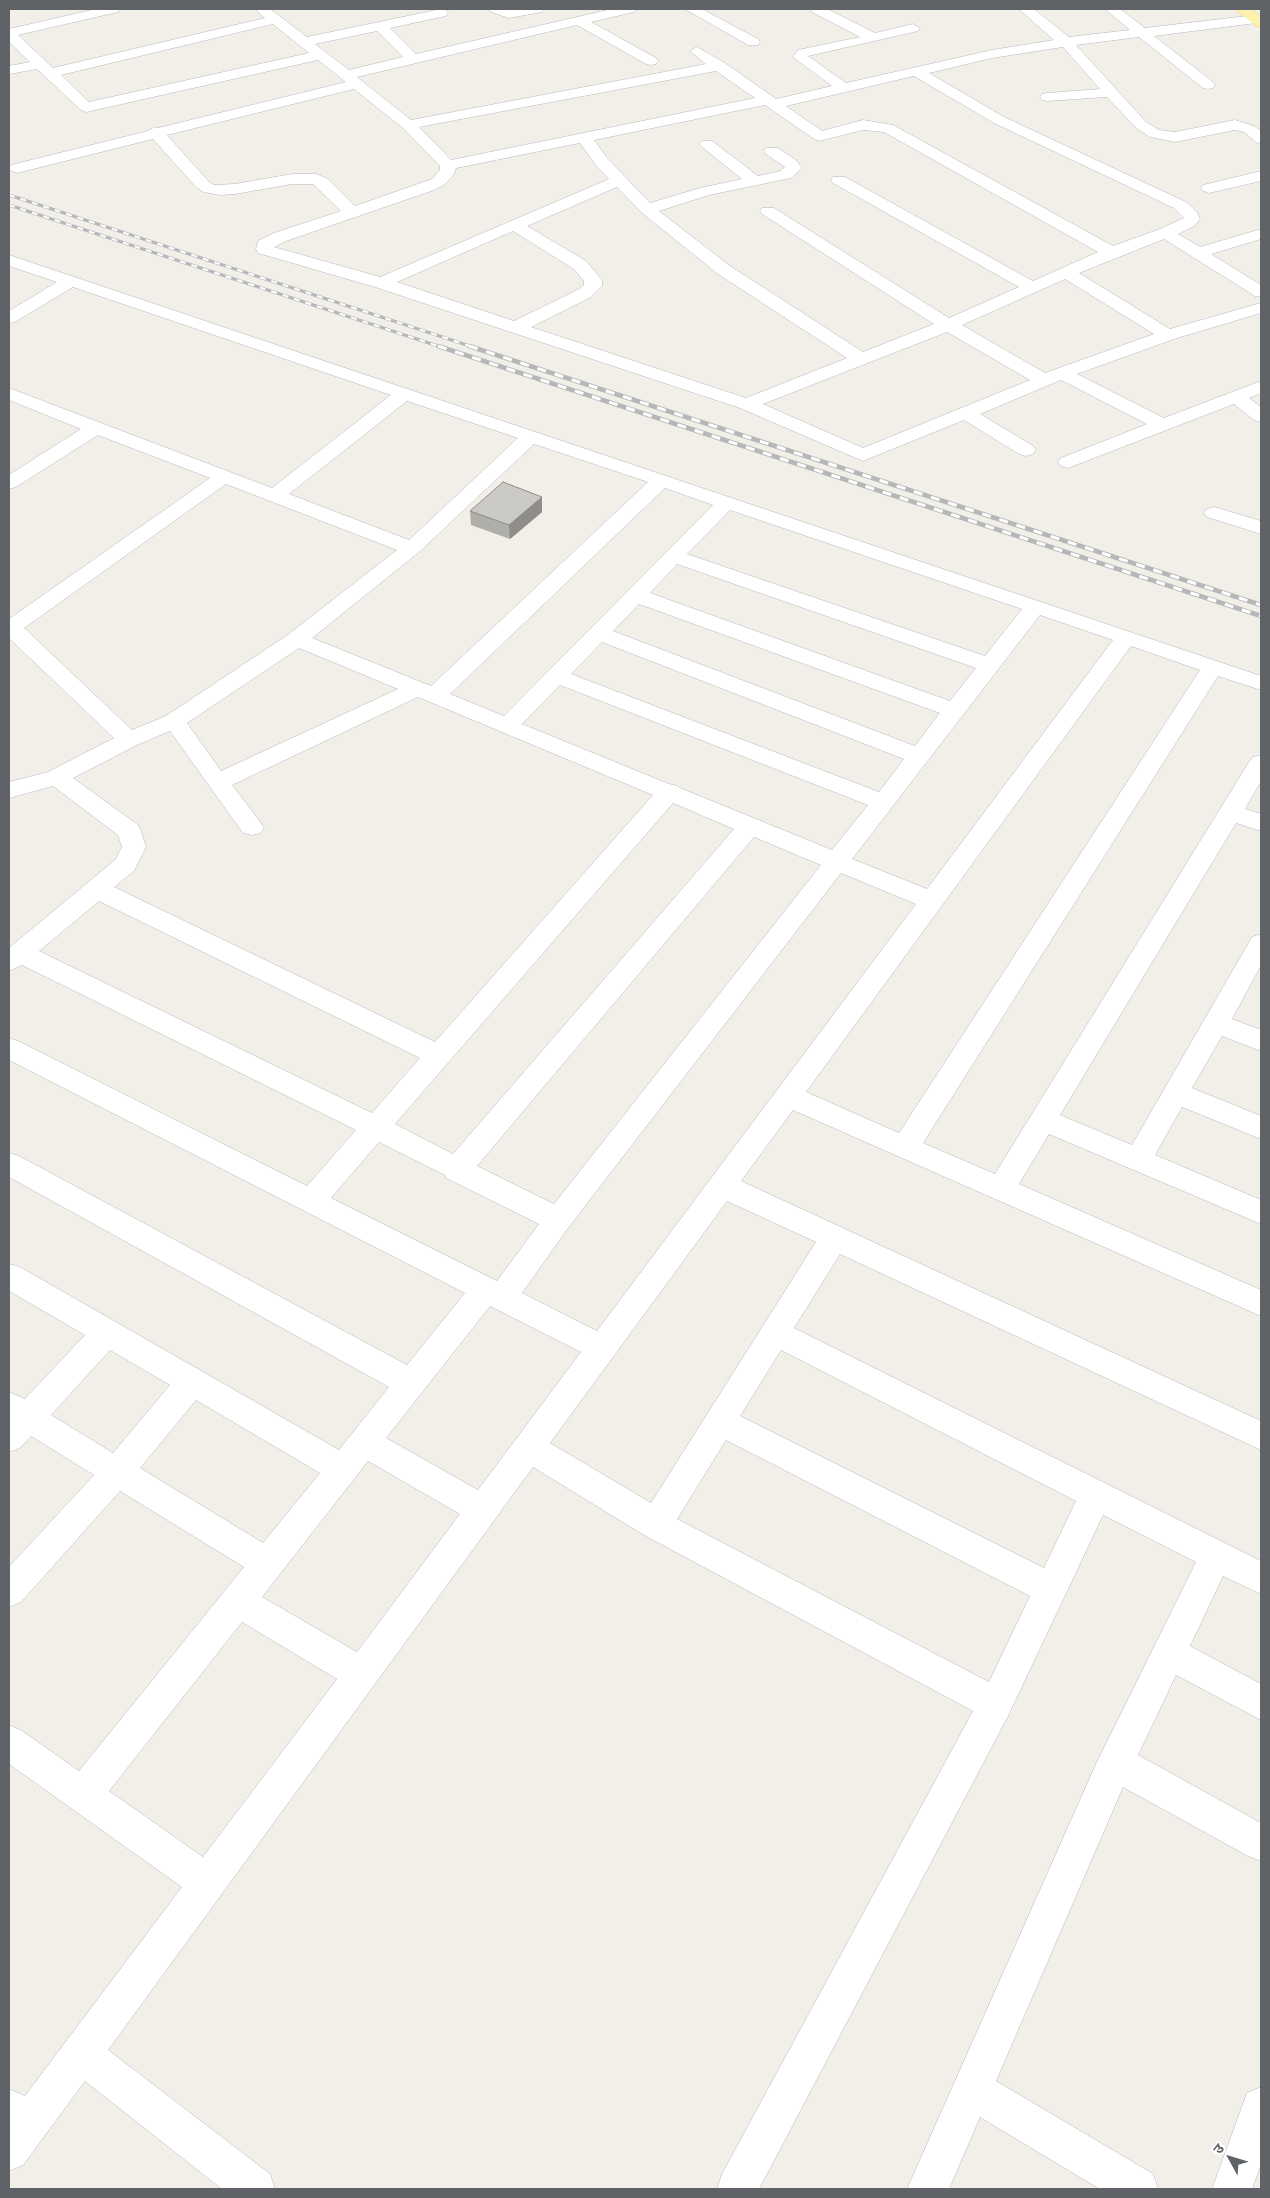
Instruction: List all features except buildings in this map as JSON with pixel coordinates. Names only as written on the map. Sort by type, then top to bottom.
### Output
[{"type":"main road","points":[[1242,9],[1259,21]]},
{"type":"street","points":[[9,34],[113,9]]},
{"type":"street","points":[[496,9],[509,14],[537,9]]},
{"type":"street","points":[[18,168],[350,79],[413,60],[579,21],[599,12],[629,9]]},
{"type":"street","points":[[692,9],[753,42]]},
{"type":"street","points":[[820,9],[872,38]]},
{"type":"street","points":[[1026,9],[1066,42],[1141,124],[1155,134],[1175,137],[1235,125],[1249,130],[1261,139]]},
{"type":"street","points":[[1112,9],[1208,85]]},
{"type":"street","points":[[9,70],[45,68],[272,13],[320,55],[408,125],[448,165],[448,171],[438,182],[280,237],[264,245],[264,249],[381,283],[747,404],[863,455],[1062,373],[1168,335],[1261,308]]},
{"type":"street","points":[[305,42],[441,13]]},
{"type":"street","points":[[579,21],[651,60]]},
{"type":"street","points":[[448,165],[584,137],[844,88],[983,56],[1066,42],[1259,21]]},
{"type":"street","points":[[380,26],[413,60]]},
{"type":"street","points":[[844,88],[800,57],[803,53],[913,28]]},
{"type":"street","points":[[9,34],[122,141]]},
{"type":"street","points":[[697,51],[819,136],[863,126],[888,128],[899,132],[1112,252]]},
{"type":"street","points":[[86,107],[320,55]]},
{"type":"street","points":[[408,125],[613,84],[720,66]]},
{"type":"street","points":[[747,404],[948,325],[1112,252],[1166,233],[1188,223],[1192,219],[1191,215],[1180,205],[999,120],[915,71]]},
{"type":"street","points":[[824,92],[837,103]]},
{"type":"street","points":[[1047,97],[1113,92]]},
{"type":"street","points":[[850,114],[863,126]]},
{"type":"street","points":[[154,132],[203,185],[210,189],[235,189],[292,179],[316,179],[351,212]]},
{"type":"street","points":[[584,137],[601,161],[647,209],[712,261],[860,359]]},
{"type":"street","points":[[707,144],[755,180]]},
{"type":"street","points":[[647,209],[706,191],[785,175],[794,168],[778,150],[731,162]]},
{"type":"street","points":[[1209,188],[1261,176]]},
{"type":"street","points":[[381,283],[619,180]]},
{"type":"street","points":[[839,180],[1033,288]]},
{"type":"street","points":[[768,211],[948,325],[1044,380]]},
{"type":"street","points":[[514,224],[580,265],[592,280],[593,286],[585,293],[514,328]]},
{"type":"street","points":[[1166,233],[1196,254],[1261,292]]},
{"type":"street","points":[[1196,254],[1261,234]]},
{"type":"street","points":[[9,260],[1261,683]]},
{"type":"street","points":[[1066,272],[1168,335]]},
{"type":"street","points":[[9,318],[71,281]]},
{"type":"street","points":[[1062,373],[1163,425]]},
{"type":"street","points":[[1068,462],[1261,387]]},
{"type":"street","points":[[9,394],[412,548]]},
{"type":"street","points":[[274,496],[404,394]]},
{"type":"street","points":[[1236,397],[1261,416]]},
{"type":"street","points":[[966,413],[1026,450]]},
{"type":"street","points":[[9,483],[96,428]]},
{"type":"street","points":[[10,791],[56,777],[129,740],[174,720],[297,639],[412,548],[530,437]]},
{"type":"street","points":[[129,740],[10,627],[224,477]]},
{"type":"street","points":[[216,782],[427,692],[661,481]]},
{"type":"street","points":[[508,725],[726,503]]},
{"type":"street","points":[[1214,512],[1261,528]]},
{"type":"street","points":[[673,556],[990,664]]},
{"type":"street","points":[[635,595],[954,710]]},
{"type":"street","points":[[83,1795],[411,1384],[558,1220],[1035,607]]},
{"type":"street","points":[[598,633],[918,756]]},
{"type":"street","points":[[15,2128],[80,2053],[1126,638]]},
{"type":"street","points":[[297,639],[932,901]]},
{"type":"street","points":[[905,1147],[1213,667]]},
{"type":"street","points":[[557,676],[883,802]]},
{"type":"street","points":[[174,720],[216,782],[252,827]]},
{"type":"street","points":[[1001,1189],[1261,764]]},
{"type":"street","points":[[56,777],[129,831],[134,847],[125,864],[14,958],[375,1128],[558,1220]]},
{"type":"street","points":[[311,1201],[670,792]]},
{"type":"street","points":[[1232,813],[1261,823]]},
{"type":"street","points":[[456,1170],[751,825]]},
{"type":"street","points":[[96,889],[438,1055]]},
{"type":"street","points":[[1138,1160],[1259,951]]},
{"type":"street","points":[[1216,1023],[1261,1040]]},
{"type":"street","points":[[13,1057],[311,1201],[602,1348]]},
{"type":"street","points":[[1176,1093],[1261,1128]]},
{"type":"street","points":[[788,1096],[1261,1303]]},
{"type":"street","points":[[1044,1120],[1261,1212]]},
{"type":"street","points":[[9,1164],[411,1384]]},
{"type":"street","points":[[721,1185],[1261,1436]]},
{"type":"street","points":[[656,1524],[834,1238]]},
{"type":"street","points":[[14,1287],[107,1333],[343,1469]]},
{"type":"street","points":[[107,1333],[15,1421],[117,1472],[268,1563]]},
{"type":"street","points":[[775,1334],[1261,1578]]},
{"type":"street","points":[[9,1591],[117,1472],[192,1382]]},
{"type":"street","points":[[720,1421],[1051,1589]]},
{"type":"street","points":[[364,1442],[482,1510]]},
{"type":"street","points":[[528,1447],[656,1524],[996,1704]]},
{"type":"street","points":[[736,2189],[996,1704],[1096,1495]]},
{"type":"street","points":[[928,2189],[1116,1763],[1216,1555]]},
{"type":"street","points":[[238,1601],[361,1674]]},
{"type":"street","points":[[1169,1653],[1261,1703]]},
{"type":"street","points":[[9,1743],[207,1882]]},
{"type":"street","points":[[1116,1763],[1261,1843]]},
{"type":"street","points":[[80,2053],[238,2184]]},
{"type":"street","points":[[972,2089],[1138,2189]]},
{"type":"street","points":[[1232,2189],[1261,2106]]},
{"type":"railway","points":[[9,195],[473,347]]},
{"type":"railway","points":[[9,205],[441,347]]},
{"type":"railway","points":[[438,346],[1261,616]]},
{"type":"railway","points":[[469,346],[1261,605]]}]
